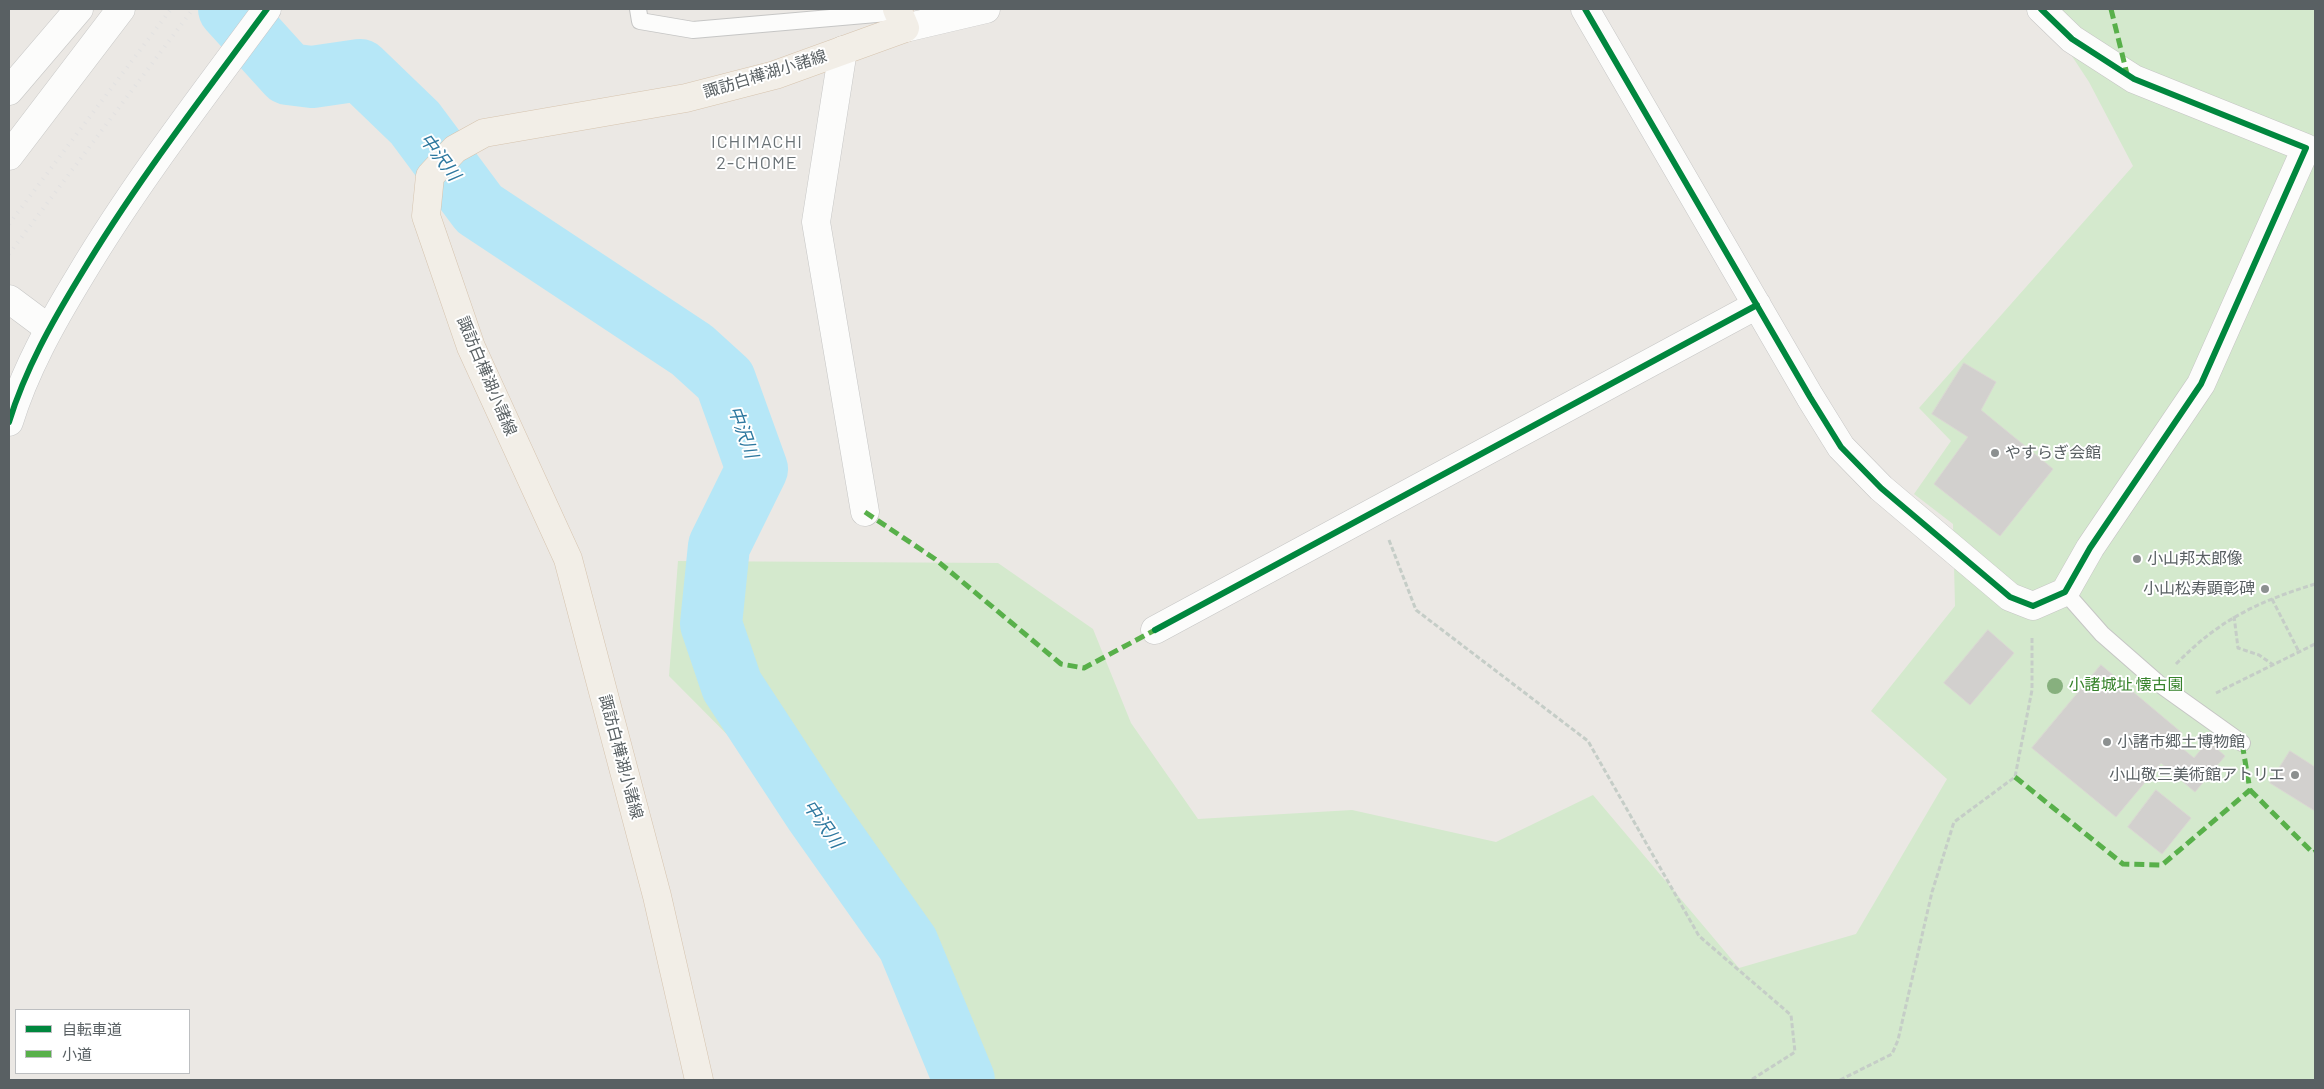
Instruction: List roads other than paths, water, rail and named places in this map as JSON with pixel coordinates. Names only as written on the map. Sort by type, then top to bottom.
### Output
[{"type":"main road","name":"諏訪白樺湖小諸線","points":[[700,1080],[658,896],[568,559],[471,347],[426,216],[430,176],[455,149],[484,132],[686,98],[775,75],[843,50],[900,16]]},
{"type":"street","points":[[9,91],[79,9]]},
{"type":"street","points":[[9,156],[121,9]]},
{"type":"street","points":[[9,422],[48,328],[139,184],[268,9]]},
{"type":"street","points":[[900,16],[986,9]]},
{"type":"street","points":[[1585,9],[1841,447],[1881,488],[2010,597],[2032,606],[2065,592],[2090,548],[2201,384],[2306,148],[2134,79],[2072,39],[2041,9]]},
{"type":"street","points":[[843,50],[816,222],[866,512]]},
{"type":"street","points":[[9,298],[48,328]]},
{"type":"street","points":[[1155,630],[1377,512],[1757,305]]},
{"type":"lane","points":[[638,9],[640,21],[693,30],[900,16]]},
{"type":"lane","points":[[2065,592],[2102,634],[2158,683],[2242,743]]},
{"type":"waterway","name":"中沢川","points":[[229,9],[288,74],[312,77],[360,70],[415,123],[479,209],[692,350],[725,380],[757,469],[719,546],[711,624],[732,686],[814,811],[908,944],[964,1080]]},
{"type":"railway","points":[[9,224],[171,9]]},
{"type":"railway","points":[[9,254],[193,9]]},
{"type":"place","name":"やすらぎ会館","points":[[1995,453]]},
{"type":"place","name":"小山邦太郎像","points":[[2137,559]]},
{"type":"place","name":"小山松寿顕彰碑","points":[[2265,589]]},
{"type":"place","name":"小諸市郷土博物館","points":[[2107,742]]},
{"type":"place","name":"小山敬三美術館アトリエ","points":[[2295,775]]},
{"type":"district","name":"ICHIMACHI 2-CHOME","points":[[757,152]]},
{"type":"park label","name":"小諸城址 懐古園","points":[[2126,685]]}]
